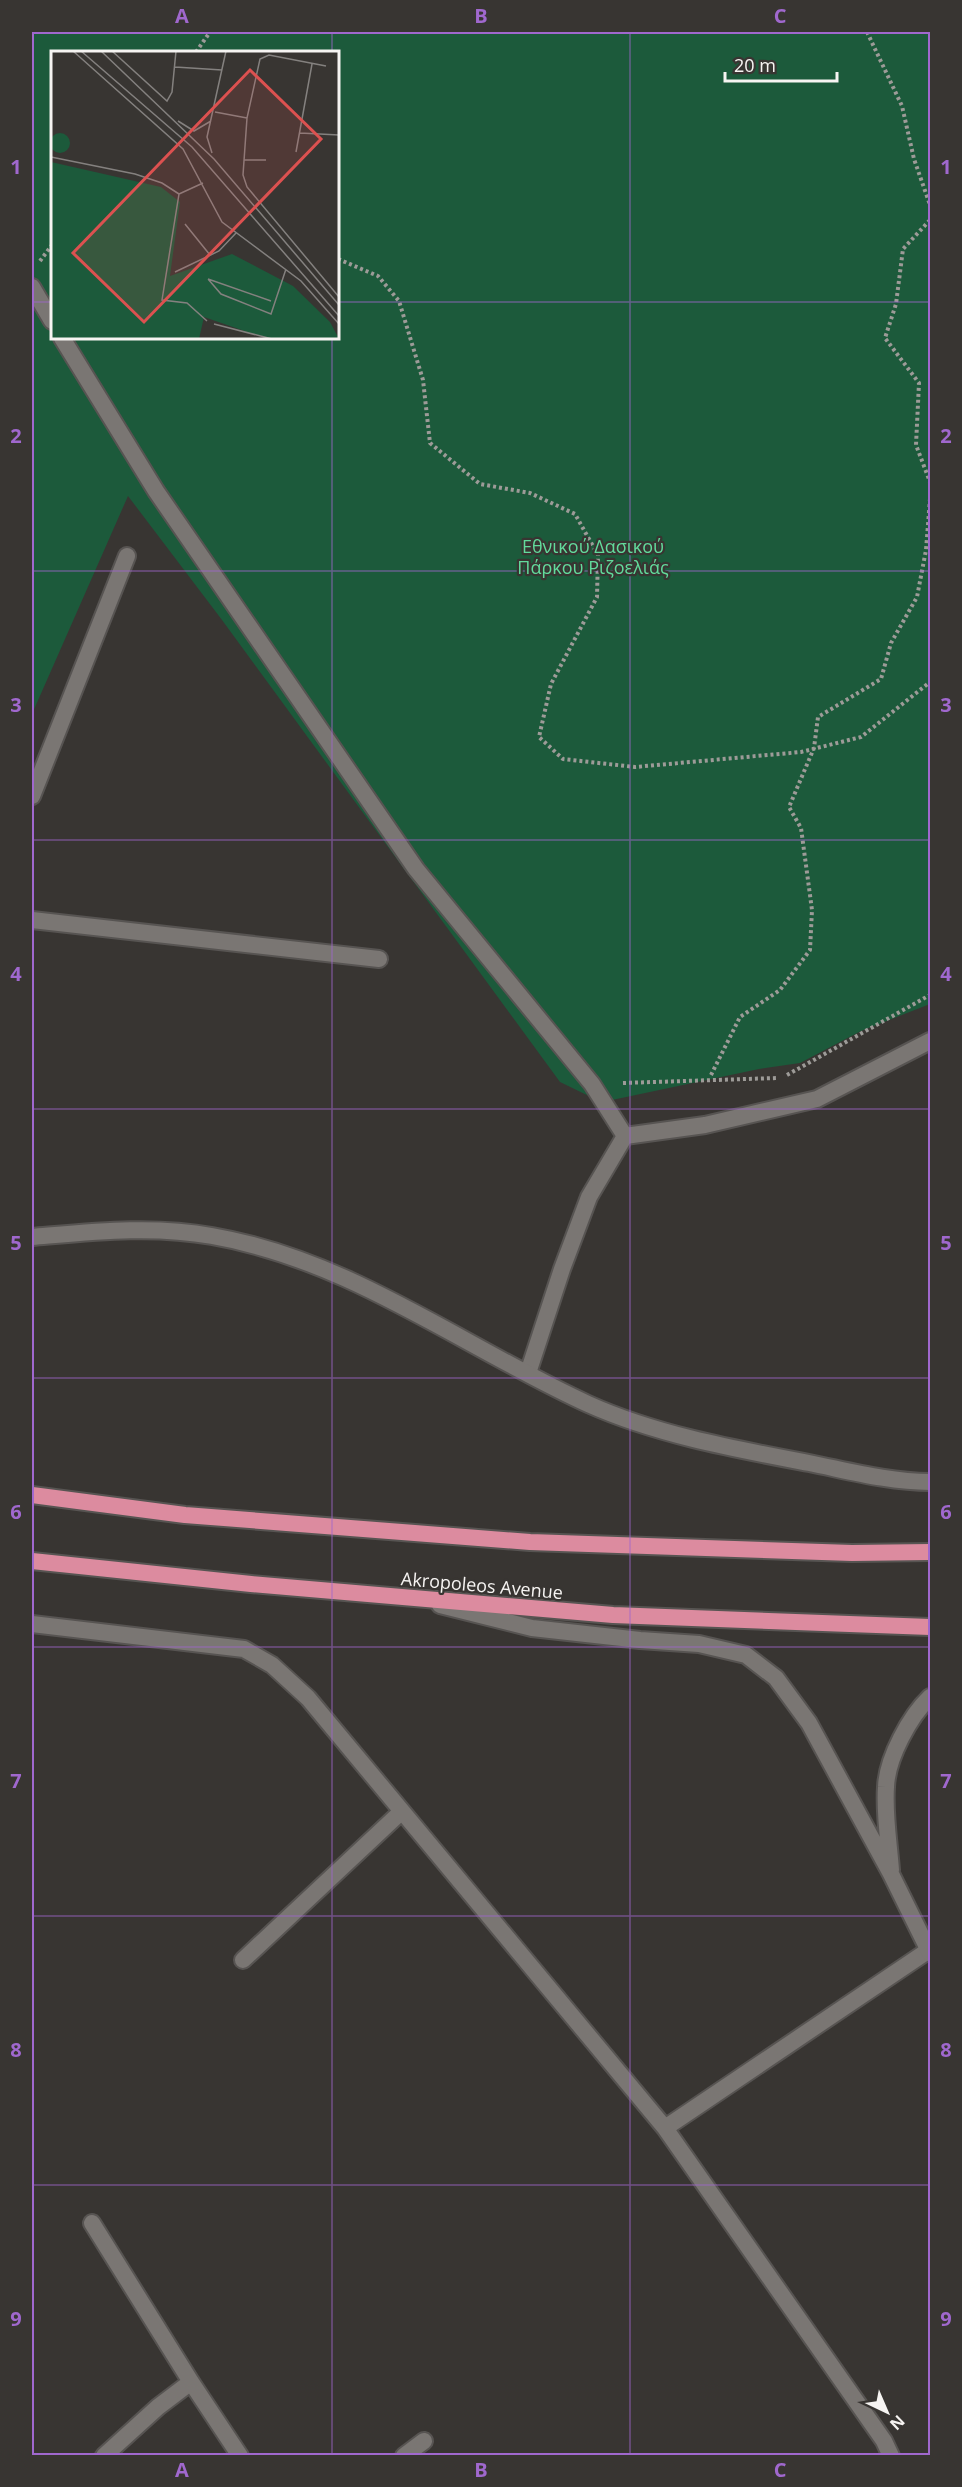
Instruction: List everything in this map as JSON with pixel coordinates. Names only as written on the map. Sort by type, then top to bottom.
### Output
[{"type":"highway","points":[[32,1495],[185,1515],[530,1542],[852,1553],[930,1552]]},
{"type":"highway","name":"Akropoleos Avenue","points":[[32,1561],[251,1584],[613,1616],[930,1627]]},
{"type":"street","points":[[32,287],[51,319]]},
{"type":"street","points":[[63,339],[156,491],[416,869],[592,1084],[625,1136]]},
{"type":"street","points":[[32,796],[127,556]]},
{"type":"street","points":[[32,920],[379,959]]},
{"type":"street","points":[[625,1136],[705,1125],[817,1099],[930,1041]]},
{"type":"street","points":[[528,1373],[562,1269],[589,1197],[625,1136]]},
{"type":"street","points":[[32,1237],[133,1229],[212,1236],[291,1256],[371,1289],[589,1404],[650,1426],[736,1449],[901,1482],[930,1482]]},
{"type":"street","points":[[413,1599],[532,1628],[699,1644],[746,1656],[776,1678],[809,1723],[891,1874],[929,1952],[665,2128]]},
{"type":"street","points":[[32,1624],[244,1650],[272,1665],[308,1698],[665,2128],[884,2440],[891,2456]]},
{"type":"street","points":[[891,1874],[886,1785],[897,1746],[919,1708],[930,1697]]},
{"type":"street","points":[[243,1960],[401,1812]]},
{"type":"street","points":[[92,2223],[240,2456]]},
{"type":"street","points":[[104,2456],[158,2407],[191,2382]]},
{"type":"street","points":[[404,2456],[424,2441]]},
{"type":"path","points":[[196,51],[210,32]]},
{"type":"path","points":[[867,32],[902,106],[914,159],[930,206]]},
{"type":"path","points":[[930,220],[903,249],[896,304],[885,338],[919,383],[916,445],[930,482]]},
{"type":"path","points":[[39,262],[51,246]]},
{"type":"path","points":[[339,259],[378,276],[399,301],[423,380],[430,443],[480,484],[530,493],[575,514],[598,555],[597,597],[551,684],[539,737],[562,759],[635,767],[801,752],[861,737],[930,682]]},
{"type":"path","points":[[711,1075],[740,1017],[780,990],[810,950],[812,910],[801,828],[789,807],[814,748],[819,717],[881,679],[891,643],[917,597],[926,550],[930,499]]},
{"type":"path","points":[[592,1084],[784,1077],[930,995]]},
{"type":"green space","name":"Εθνικού Δασικού Πάρκου Ριζοελιάς","points":[[32,32],[930,32],[930,1004],[861,1031],[800,1063],[759,1069],[612,1100],[595,1099],[560,1082],[222,620],[128,496],[32,714]]}]
